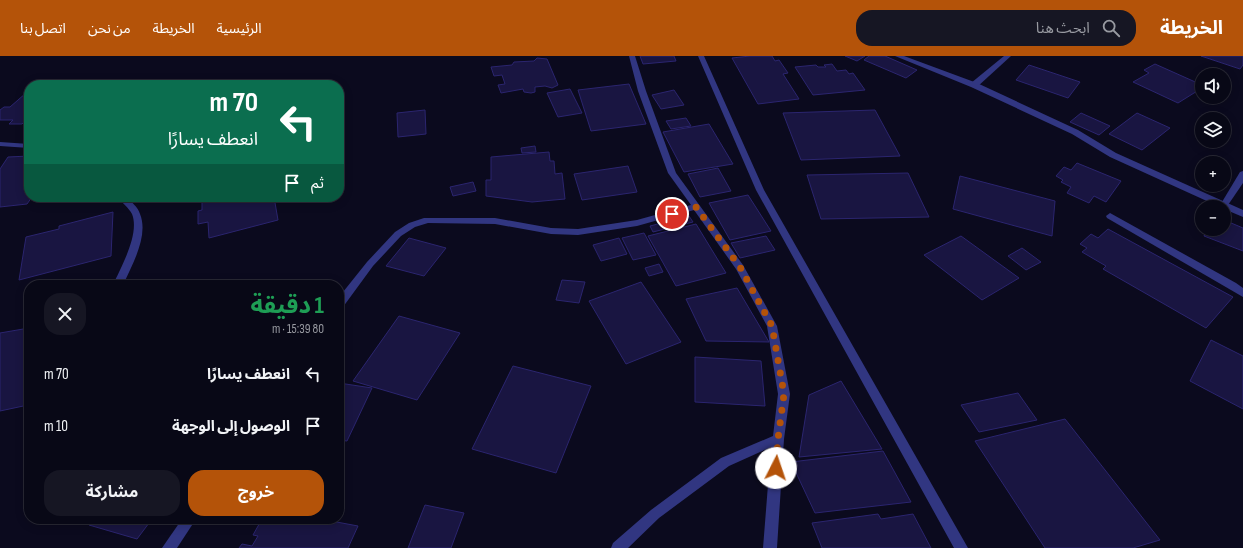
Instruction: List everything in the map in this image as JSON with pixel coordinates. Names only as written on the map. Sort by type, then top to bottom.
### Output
[{"type":"street","points":[[632,56],[642,91],[672,173],[740,267],[772,326],[784,394],[778,439],[770,548]]},
{"type":"street","points":[[701,56],[760,190],[961,548]]},
{"type":"street","points":[[898,56],[974,85],[1075,132],[1114,155],[1210,200]]},
{"type":"street","points":[[974,85],[1008,56]]},
{"type":"street","points":[[0,144],[24,146]]},
{"type":"street","points":[[1227,200],[1239,183],[1243,174]]},
{"type":"street","points":[[120,280],[133,251],[138,226],[136,213],[126,202]]},
{"type":"street","points":[[344,298],[370,264],[398,234],[412,225],[427,220],[495,221],[552,231],[578,232],[637,222],[696,207]]},
{"type":"street","points":[[1231,209],[1243,214]]},
{"type":"street","points":[[1110,216],[1243,293]]},
{"type":"street","points":[[618,548],[655,514],[725,462],[778,439]]},
{"type":"street","points":[[169,548],[186,524]]},
{"type":"building","points":[[640,56],[674,56],[676,61],[643,64]]},
{"type":"building","points":[[772,56],[775,61],[779,60],[788,73],[783,74],[799,99],[758,104],[732,58]]},
{"type":"building","points":[[845,56],[865,56],[857,61]]},
{"type":"building","points":[[869,56],[885,56],[917,70],[906,78],[864,60]]},
{"type":"building","points":[[1201,56],[1243,56],[1243,65],[1240,69]]},
{"type":"building","points":[[537,58],[547,59],[558,85],[552,88],[545,86],[535,87],[535,92],[531,93],[524,92],[523,89],[501,93],[498,85],[505,84],[502,75],[494,76],[491,67],[512,65],[514,62],[534,61]]},
{"type":"building","points":[[832,64],[837,71],[846,70],[849,74],[853,73],[865,90],[813,95],[795,67],[816,65],[818,67],[826,67],[824,65]]},
{"type":"building","points":[[1155,64],[1195,82],[1195,92],[1178,103],[1133,82],[1149,73],[1144,70]]},
{"type":"building","points":[[1029,65],[1080,82],[1068,98],[1016,80]]},
{"type":"building","points":[[629,84],[646,124],[591,131],[578,90]]},
{"type":"building","points":[[570,89],[582,113],[558,117],[547,93]]},
{"type":"building","points":[[674,90],[684,105],[661,109],[652,95]]},
{"type":"building","points":[[24,95],[24,122],[22,124],[9,124],[13,120],[0,120],[0,110],[4,107],[10,107]]},
{"type":"building","points":[[425,110],[426,134],[398,137],[397,113]]},
{"type":"building","points":[[875,110],[900,156],[801,160],[783,113]]},
{"type":"building","points":[[1081,113],[1110,126],[1099,135],[1070,122]]},
{"type":"building","points":[[1137,113],[1170,128],[1142,150],[1109,134]]},
{"type":"building","points":[[686,118],[691,126],[671,129],[666,121]]},
{"type":"building","points":[[709,124],[733,164],[684,172],[663,132]]},
{"type":"building","points":[[535,146],[536,152],[522,153],[521,148]]},
{"type":"building","points":[[549,152],[550,161],[554,161],[555,174],[562,173],[565,199],[532,202],[486,196],[486,180],[491,180],[491,157]]},
{"type":"building","points":[[24,156],[24,202],[28,202],[27,204],[0,207],[0,169],[8,157]]},
{"type":"building","points":[[1077,163],[1121,181],[1106,202],[1094,196],[1089,203],[1067,193],[1071,187],[1061,182],[1063,180],[1056,176],[1064,167],[1071,170]]},
{"type":"building","points":[[628,166],[637,192],[582,200],[574,174]]},
{"type":"building","points":[[718,168],[731,191],[700,197],[688,174]]},
{"type":"building","points":[[908,173],[929,217],[821,219],[807,175]]},
{"type":"building","points":[[960,176],[1055,201],[1052,236],[953,209]]},
{"type":"building","points":[[473,182],[476,191],[453,196],[450,187]]},
{"type":"building","points":[[748,195],[771,231],[730,240],[709,203]]},
{"type":"building","points":[[202,202],[275,202],[278,220],[209,238],[208,222],[198,224],[198,211],[202,210]]},
{"type":"building","points":[[113,212],[111,256],[19,280],[26,237],[59,229],[59,226]]},
{"type":"building","points":[[689,216],[693,222],[653,232],[650,226]]},
{"type":"building","points":[[1231,223],[1243,228],[1243,251],[1204,236],[1231,236]]},
{"type":"building","points":[[696,224],[726,273],[676,286],[648,236]]},
{"type":"building","points":[[1108,229],[1233,297],[1206,328],[1103,269],[1106,266],[1082,252],[1087,248],[1080,244],[1091,234],[1098,238]]},
{"type":"building","points":[[644,233],[656,255],[633,260],[622,238]]},
{"type":"building","points":[[766,236],[775,250],[740,258],[731,243]]},
{"type":"building","points":[[961,236],[1019,278],[982,300],[924,255]]},
{"type":"building","points":[[409,238],[446,248],[424,276],[386,266]]},
{"type":"building","points":[[619,238],[627,254],[601,261],[593,245]]},
{"type":"building","points":[[1022,248],[1041,262],[1026,270],[1008,256]]},
{"type":"building","points":[[659,264],[663,272],[649,276],[645,268]]},
{"type":"building","points":[[562,280],[585,282],[579,303],[556,300]]},
{"type":"building","points":[[641,282],[681,342],[626,364],[589,301]]},
{"type":"building","points":[[737,288],[769,342],[706,341],[686,299]]},
{"type":"building","points":[[399,316],[460,333],[417,400],[353,381]]},
{"type":"building","points":[[24,329],[24,406],[0,411],[0,333]]},
{"type":"building","points":[[1211,340],[1243,356],[1243,409],[1190,381]]},
{"type":"building","points":[[695,357],[761,361],[765,406],[695,402]]},
{"type":"building","points":[[513,366],[591,386],[556,473],[472,449]]},
{"type":"building","points":[[841,381],[882,449],[799,457],[809,395]]},
{"type":"building","points":[[344,384],[372,388],[347,441],[344,441]]},
{"type":"building","points":[[1018,393],[1037,420],[979,432],[961,405]]},
{"type":"building","points":[[1065,419],[1160,540],[1133,548],[1045,548],[975,441]]},
{"type":"building","points":[[883,451],[911,502],[815,513],[791,462]]},
{"type":"building","points":[[425,505],[464,513],[451,548],[408,548]]},
{"type":"building","points":[[878,514],[881,519],[913,514],[931,548],[822,548],[812,523]]},
{"type":"building","points":[[344,523],[358,526],[348,548],[239,548],[242,544],[252,546],[258,536],[253,535],[259,524]]},
{"type":"building","points":[[90,524],[148,524],[137,539],[89,525]]},
{"type":"route","points":[[672,214],[696,207],[740,267],[772,326],[784,394],[776,468]]}]
